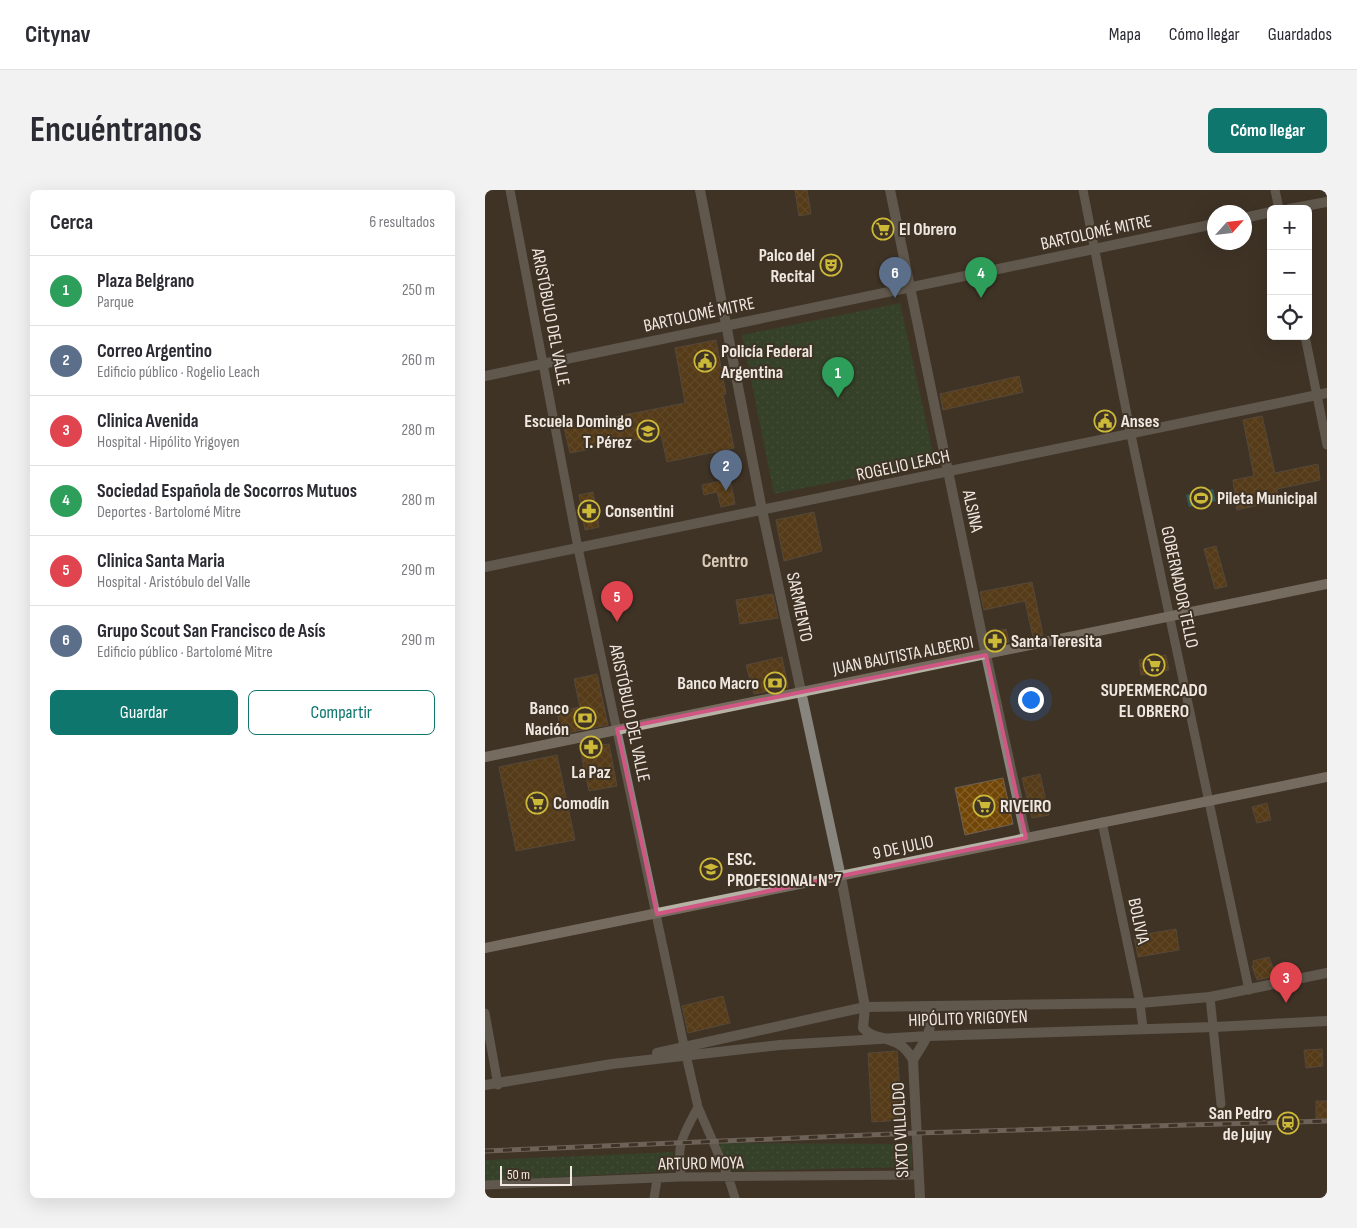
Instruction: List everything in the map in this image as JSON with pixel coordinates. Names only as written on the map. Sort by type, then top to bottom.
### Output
[{"type":"main road","name":"JUAN BAUTISTA ALBERDI","points":[[485,757],[1170,618],[1327,584]]},
{"type":"main road","name":"9 DE JULIO","points":[[485,948],[1327,777]]},
{"type":"street","name":"ARISTÓBULO DEL VALLE","points":[[510,190],[578,548],[685,1051],[698,1107],[729,1179],[735,1198]]},
{"type":"street","name":"SARMIENTO","points":[[700,190],[763,510],[841,877],[865,1007],[863,1028],[867,1032],[887,1038],[908,1050],[913,1060]]},
{"type":"street","name":"ALSINA","points":[[890,190],[986,655],[1027,838]]},
{"type":"street","name":"GOBERNADOR TELLO","points":[[1083,190],[1131,435],[1249,990]]},
{"type":"street","points":[[1275,190],[1278,205]]},
{"type":"street","points":[[1311,205],[1327,202]]},
{"type":"street","points":[[1252,216],[1267,213]]},
{"type":"street","name":"BARTOLOMÉ MITRE","points":[[485,376],[1207,226]]},
{"type":"street","points":[[1306,340],[1322,394],[1327,445]]},
{"type":"street","name":"ROGELIO LEACH","points":[[485,567],[1322,394]]},
{"type":"street","name":"BOLIVIA","points":[[1102,822],[1140,1003],[1143,1028]]},
{"type":"street","name":"HIPÓLITO YRIGOYEN","points":[[485,1086],[685,1051],[865,1007],[1140,1003],[1210,997],[1327,973]]},
{"type":"street","points":[[1210,997],[1215,1027],[1221,1104]]},
{"type":"street","points":[[913,1060],[929,1036],[931,1028],[930,1019],[923,1006]]},
{"type":"street","points":[[485,1013],[498,1085]]},
{"type":"street","name":"HIPÓLITO YRIGOYEN","points":[[685,1051],[929,1036],[1215,1027],[1327,1021]]},
{"type":"street","name":"SIXTO VILLOLDO","points":[[913,1060],[920,1198]]},
{"type":"street","points":[[681,1178],[678,1156],[680,1143],[698,1107]]},
{"type":"street","name":"ARTURO MOYA","points":[[485,1185],[681,1178],[729,1179],[918,1175]]},
{"type":"street","points":[[654,1198],[657,1180]]},
{"type":"highlighted area","points":[[986,655],[1026,838],[657,914],[617,729]]},
{"type":"green space","points":[[900,303],[935,462],[774,494],[742,335]]},
{"type":"green space","points":[[719,1143],[912,1144],[912,1167],[729,1171]]},
{"type":"green space","points":[[673,1152],[675,1171],[485,1181],[485,1160]]},
{"type":"water","name":"Pileta Municipal","points":[[1213,489],[1216,501],[1189,507],[1186,495]]},
{"type":"building","points":[[795,190],[807,190],[811,214],[799,216]]},
{"type":"building","name":"Escuela Domingo T. Pérez","points":[[716,340],[726,394],[723,394],[734,448],[667,462],[661,435],[570,453],[564,427],[685,403],[675,348]]},
{"type":"building","points":[[1019,376],[1023,392],[943,410],[940,394]]},
{"type":"building","points":[[1262,416],[1275,473],[1318,464],[1320,480],[1277,489],[1279,500],[1237,510],[1233,480],[1254,476],[1243,420]]},
{"type":"building","points":[[730,479],[735,504],[721,507],[717,492],[704,495],[702,485]]},
{"type":"building","name":"Consentini","points":[[593,492],[599,527],[585,530],[579,495]]},
{"type":"building","points":[[814,512],[822,551],[784,561],[776,520]]},
{"type":"building","points":[[1216,546],[1227,586],[1215,589],[1204,549]]},
{"type":"building","points":[[1032,582],[1043,635],[1033,637],[1025,601],[984,610],[980,592]]},
{"type":"building","points":[[773,594],[778,618],[740,624],[736,600]]},
{"type":"building","points":[[1006,629],[1009,642],[991,646],[988,633]]},
{"type":"building","name":"SUPERMERCADO EL OBRERO","points":[[1166,655],[1169,670],[1141,675],[1139,660]]},
{"type":"building","points":[[782,657],[788,687],[754,694],[746,665]]},
{"type":"building","points":[[597,674],[608,725],[562,734],[557,712],[580,707],[574,679]]},
{"type":"building","points":[[609,744],[617,786],[589,791],[580,749]]},
{"type":"building","name":"Comodín","points":[[557,755],[575,840],[516,851],[499,767]]},
{"type":"building","points":[[1040,774],[1049,815],[1032,818],[1022,778]]},
{"type":"building","name":"RIVEIRO","points":[[1003,778],[1013,824],[965,835],[955,788]]},
{"type":"building","points":[[1267,803],[1271,820],[1257,823],[1252,807]]},
{"type":"building","points":[[1176,929],[1179,950],[1138,957],[1134,936]]},
{"type":"building","points":[[1269,957],[1276,976],[1257,980],[1252,966],[1254,966],[1253,961]]},
{"type":"building","points":[[723,996],[730,1023],[688,1033],[682,1006]]},
{"type":"building","points":[[1322,1049],[1323,1066],[1306,1068],[1304,1050]]},
{"type":"building","points":[[897,1051],[902,1120],[872,1122],[868,1053]]},
{"type":"building","points":[[1316,1101],[1327,1101],[1327,1119],[1316,1119]]},
{"type":"railway","points":[[485,1151],[916,1133],[1327,1121]]},
{"type":"place","name":"El Obrero","points":[[883,229]]},
{"type":"place","name":"Palco del Recital","points":[[831,265]]},
{"type":"place","name":"Grupo Scout San Francisco de Asís","points":[[895,298]]},
{"type":"place","name":"Sociedad Española de Socorros Mutuos","points":[[981,298]]},
{"type":"place","name":"Policía Federal Argentina","points":[[705,361]]},
{"type":"place","name":"Plaza Belgrano","points":[[838,398]]},
{"type":"place","name":"Anses","points":[[1105,421]]},
{"type":"place","name":"Escuela Domingo T. Pérez","points":[[648,431]]},
{"type":"place","name":"Correo Argentino","points":[[726,491]]},
{"type":"place","name":"Pileta Municipal","points":[[1201,498]]},
{"type":"place","name":"Consentini","points":[[589,511]]},
{"type":"place","name":"Clinica Santa Maria","points":[[617,622]]},
{"type":"place","name":"Santa Teresita","points":[[995,641]]},
{"type":"place","name":"SUPERMERCADO EL OBRERO","points":[[1154,665]]},
{"type":"place","name":"Banco Macro","points":[[775,683]]},
{"type":"place","name":"Banco Nación","points":[[585,718]]},
{"type":"place","name":"La Paz","points":[[591,747]]},
{"type":"place","name":"Comodín","points":[[537,803]]},
{"type":"place","name":"RIVEIRO","points":[[984,806]]},
{"type":"place","name":"ESC. PROFESIONAL N°7","points":[[711,869]]},
{"type":"place","name":"Clinica Avenida","points":[[1286,1003]]},
{"type":"place","name":"San Pedro de Jujuy","points":[[1288,1123]]},
{"type":"district","name":"Centro","points":[[725,560]]}]
